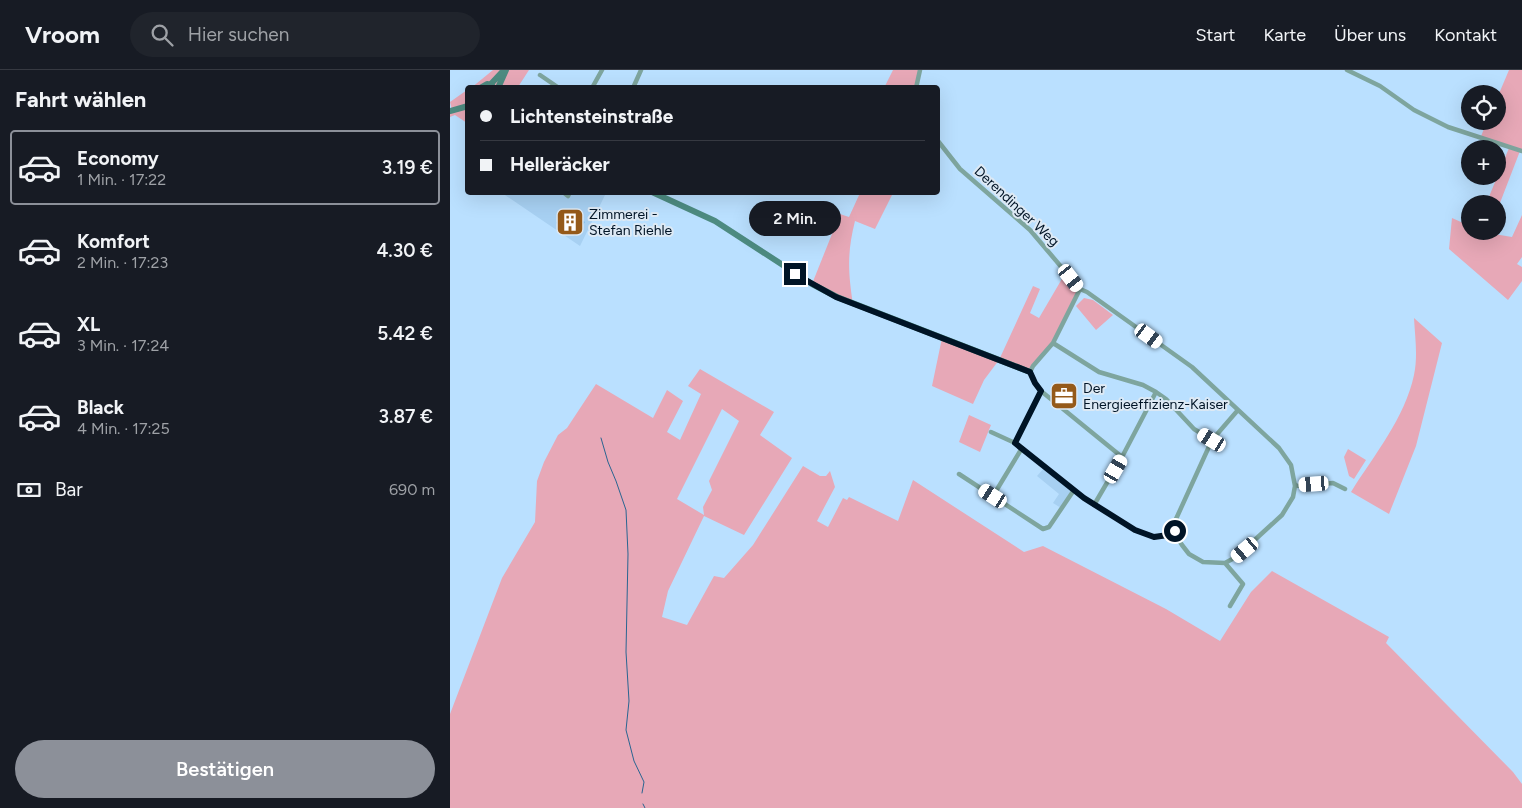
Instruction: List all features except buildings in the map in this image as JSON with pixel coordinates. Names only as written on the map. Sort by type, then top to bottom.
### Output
[{"type":"street","points":[[496,85],[505,70]]},
{"type":"street","points":[[594,85],[602,70]]},
{"type":"street","points":[[634,85],[641,70]]},
{"type":"street","points":[[917,85],[920,70]]},
{"type":"street","points":[[1348,70],[1380,86],[1414,110],[1448,127],[1522,151]]},
{"type":"street","points":[[540,75],[553,85]]},
{"type":"street","points":[[450,111],[465,103]]},
{"type":"street","points":[[457,108],[465,107]]},
{"type":"street","name":"Derendinger Weg","points":[[940,144],[960,169],[1030,230],[1080,289],[1087,292],[1192,367],[1238,410],[1287,458],[1294,474],[1295,486]]},
{"type":"street","points":[[658,195],[714,222],[836,297],[1030,372]]},
{"type":"street","points":[[1080,289],[1053,343],[1032,366],[1030,372],[1041,391],[1122,457]]},
{"type":"street","points":[[1053,343],[1099,372],[1143,385],[1156,392],[1166,399],[1194,429],[1212,440]]},
{"type":"street","points":[[1015,443],[1041,391]]},
{"type":"street","points":[[1094,505],[1156,392]]},
{"type":"street","points":[[1238,410],[1212,440],[1176,519],[1175,534],[1194,558],[1203,562],[1224,563],[1236,557],[1282,515],[1292,502],[1295,486],[1334,483],[1345,489]]},
{"type":"street","points":[[991,432],[1015,443],[1094,505],[1144,535],[1161,537],[1175,534]]},
{"type":"street","points":[[993,496],[1022,448]]},
{"type":"street","points":[[959,474],[1040,528],[1046,529],[1074,490]]},
{"type":"street","points":[[1224,563],[1243,584],[1230,606]]},
{"type":"shaded area","points":[[493,70],[529,70],[519,85],[475,85]]},
{"type":"shaded area","points":[[893,70],[920,70],[916,85],[886,85]]},
{"type":"shaded area","points":[[1509,70],[1522,70],[1522,151],[1520,151],[1503,195],[1490,195],[1494,185],[1506,185],[1506,155],[1509,148],[1506,147],[1506,140],[1480,139],[1484,130],[1506,130],[1506,85],[1503,85]]},
{"type":"shaded area","points":[[465,91],[465,122],[455,115],[450,117],[450,111],[452,110],[450,102]]},
{"type":"shaded area","points":[[505,195],[605,195],[580,246]]},
{"type":"shaded area","points":[[859,195],[892,195],[875,229],[855,221],[849,262],[853,304],[812,284],[840,214],[849,217]]},
{"type":"shaded area","points":[[1522,215],[1522,257],[1517,264],[1522,267],[1522,281],[1508,300],[1449,249],[1452,218],[1461,222],[1461,240],[1506,240],[1506,236],[1512,237]]},
{"type":"shaded area","points":[[1066,272],[1080,289],[1053,343],[1030,372],[999,360],[1033,286],[1040,289],[1030,313],[1039,318]]},
{"type":"shaded area","points":[[1084,298],[1093,300],[1113,315],[1096,330],[1076,306]]},
{"type":"shaded area","points":[[1414,318],[1442,343],[1416,446],[1389,514],[1351,492],[1388,436],[1410,391],[1416,361]]},
{"type":"shaded area","points":[[942,338],[999,360],[984,380],[973,404],[932,386]]},
{"type":"shaded area","points":[[700,369],[774,412],[760,435],[792,458],[744,535],[704,516],[668,591],[662,617],[687,625],[714,576],[724,578],[753,545],[803,466],[820,476],[826,476],[830,471],[835,487],[817,521],[828,527],[843,498],[847,500],[849,497],[898,521],[913,480],[1024,552],[1043,546],[1166,609],[1220,641],[1251,592],[1272,571],[1389,637],[1386,643],[1513,772],[1522,784],[1522,808],[450,808],[450,714],[502,578],[535,522],[537,481],[544,462],[558,435],[567,428],[596,384],[653,418],[667,390],[683,401],[667,432],[680,440],[701,394],[688,386]],"holes":[[[722,409],[739,421],[709,481],[712,490],[703,507],[704,515],[677,499]]]},
{"type":"shaded area","points":[[969,415],[991,425],[980,452],[959,442]]},
{"type":"shaded area","points":[[1348,449],[1366,460],[1354,479],[1349,476],[1344,457]]},
{"type":"shaded area","points":[[1045,467],[1074,490],[1061,508],[1053,503],[1059,494],[1037,476]]},
{"type":"waterway","points":[[601,438],[626,510],[628,554],[626,652],[629,701],[626,730],[634,761],[644,782],[642,793]]},
{"type":"waterway","points":[[643,804],[645,808]]},
{"type":"place","name":"Zimmerei - Stefan Riehle","points":[[570,222]]},
{"type":"place","name":"Der Energieeffizienz-Kaiser","points":[[1064,396]]},
{"type":"route","points":[[795,274],[836,297],[1030,372],[1041,391],[1015,443],[1084,498],[1144,535],[1166,537],[1175,534],[1175,531]]}]
